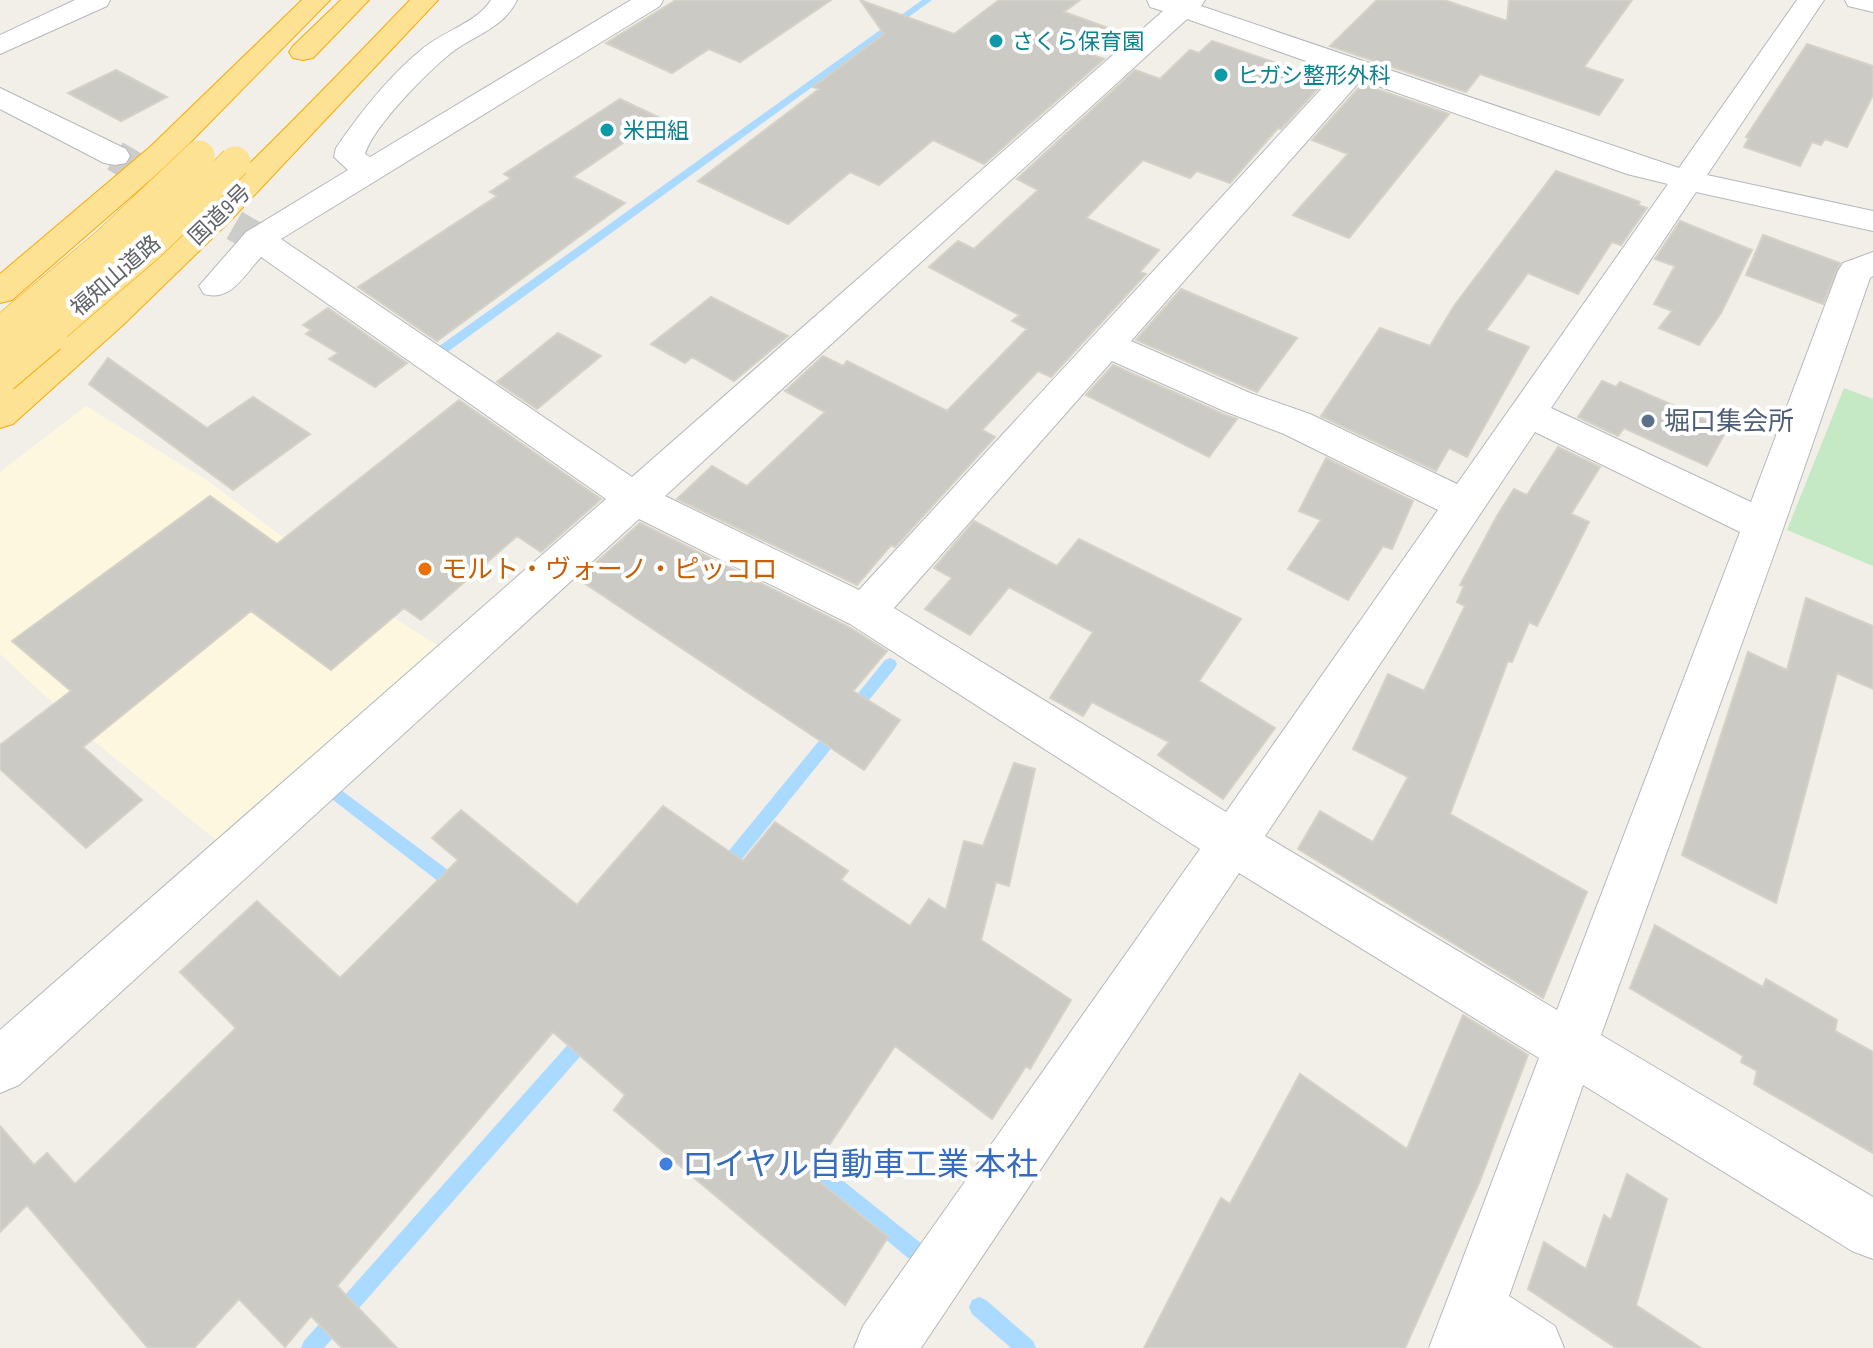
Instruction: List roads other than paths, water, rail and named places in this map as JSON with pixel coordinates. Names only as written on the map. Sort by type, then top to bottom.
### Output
[{"type":"highway","points":[[0,292],[161,154],[317,0]]},
{"type":"highway","points":[[289,67],[356,0]]},
{"type":"highway","name":"福知山道路","points":[[0,333],[393,0]]},
{"type":"highway","name":"国道9号","points":[[0,414],[71,355],[253,182],[425,0]]},
{"type":"highway","name":"福知山道路","points":[[0,373],[151,244],[219,150]]},
{"type":"street","points":[[0,46],[97,0]]},
{"type":"street","points":[[370,170],[349,157],[351,148],[413,70],[447,42],[495,14],[504,0]]},
{"type":"street","points":[[216,286],[258,239],[650,0]]},
{"type":"street","points":[[885,1348],[1530,414],[1811,0]]},
{"type":"street","points":[[1858,0],[1873,4]]},
{"type":"street","points":[[0,1066],[633,498],[1177,3],[1688,182],[1872,235],[1855,271],[1764,526],[1568,1046],[1467,1329],[1533,1348]]},
{"type":"street","points":[[865,612],[1356,68]]},
{"type":"street","points":[[0,97],[115,156]]},
{"type":"street","points":[[258,239],[633,498],[865,612],[1233,843],[1873,1230]]},
{"type":"street","points":[[1106,344],[1237,402],[1297,424],[1465,505]]},
{"type":"street","points":[[1530,414],[1764,526]]},
{"type":"waterway","points":[[442,350],[928,0]]},
{"type":"waterway","points":[[852,711],[890,664]]},
{"type":"waterway","points":[[724,869],[837,730]]},
{"type":"waterway","points":[[333,791],[458,887]]},
{"type":"waterway","points":[[311,1348],[586,1037]]},
{"type":"waterway","points":[[801,1158],[915,1251]]},
{"type":"waterway","points":[[979,1307],[1026,1348]]},
{"type":"tunnel","points":[[115,156],[258,239]]},
{"type":"place","name":"さくら保育園","points":[[996,41]]},
{"type":"place","name":"ヒガシ整形外科","points":[[1221,75]]},
{"type":"place","name":"米田組","points":[[607,130]]},
{"type":"place","name":"堀口集会所","points":[[1648,421]]},
{"type":"place","name":"モルト・ヴォーノ・ピッコロ","points":[[425,569]]},
{"type":"place","name":"ロイヤル自動車工業 本社","points":[[666,1164]]}]
